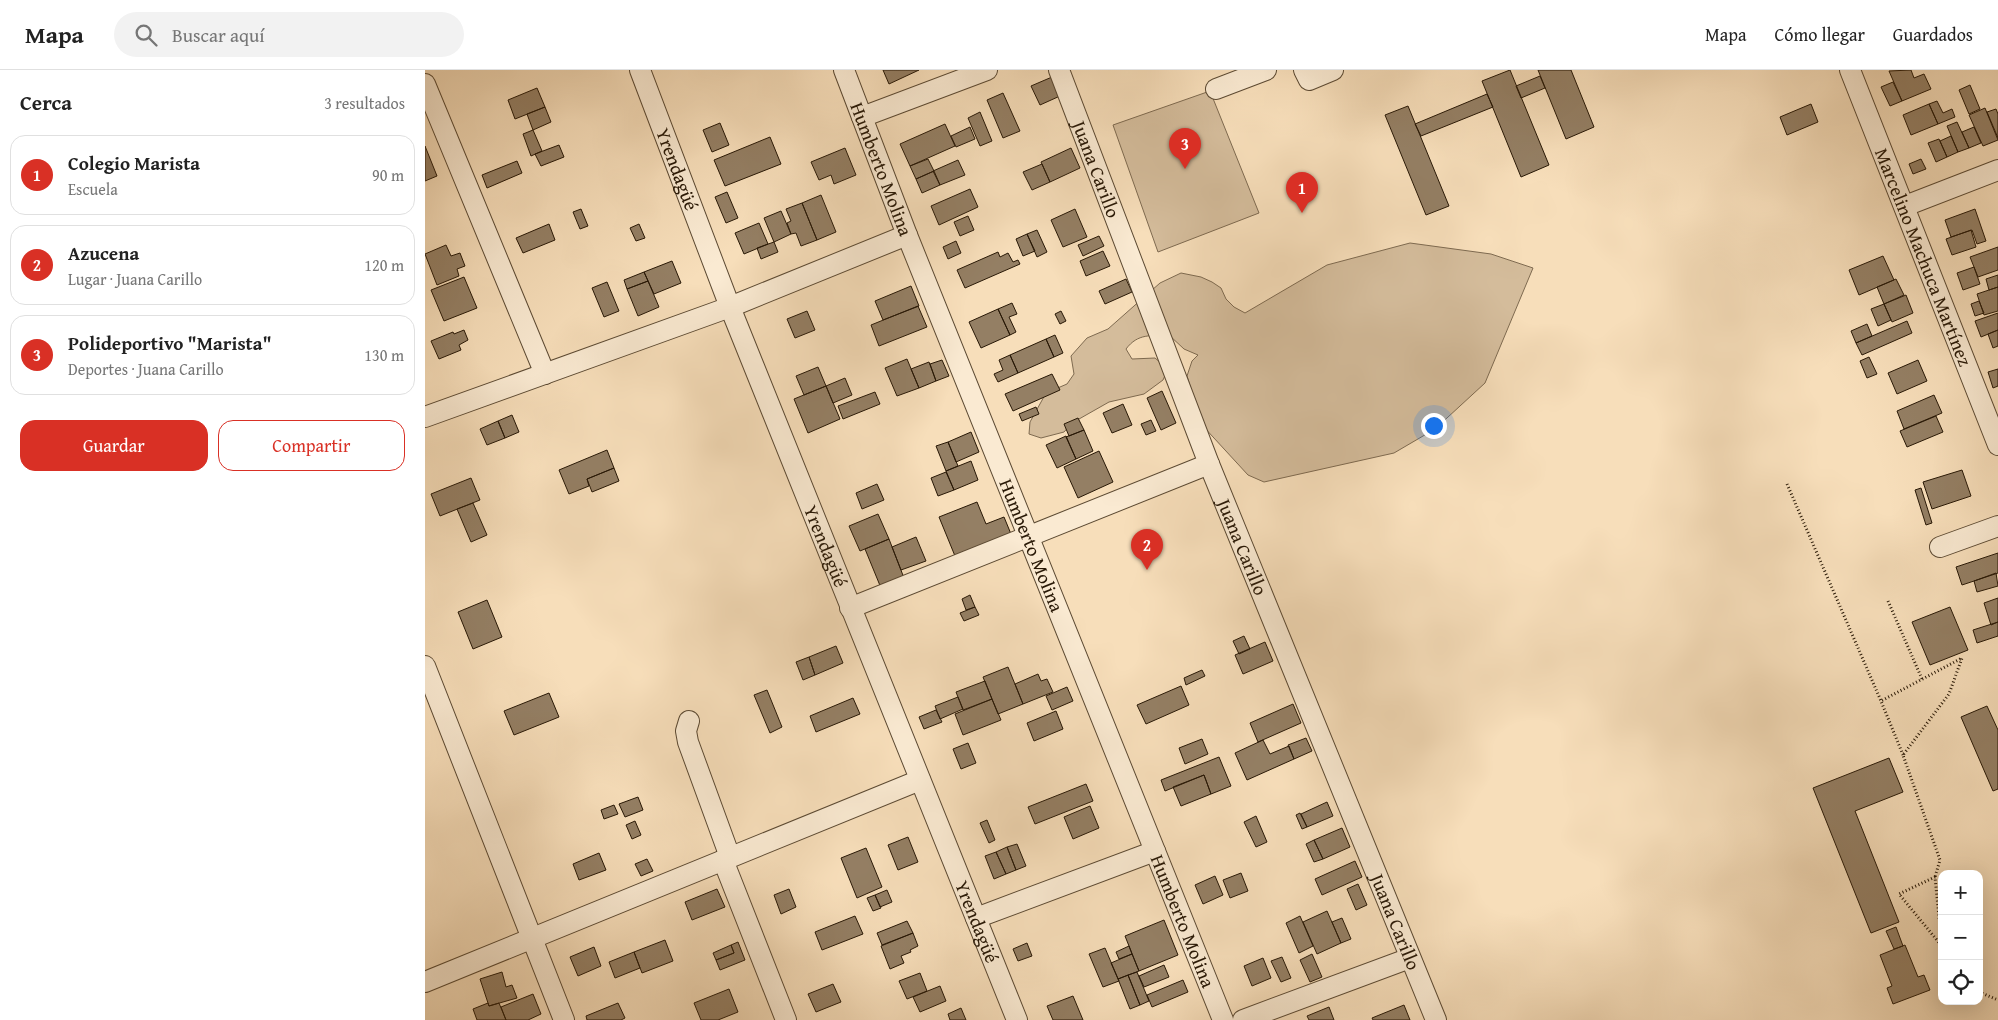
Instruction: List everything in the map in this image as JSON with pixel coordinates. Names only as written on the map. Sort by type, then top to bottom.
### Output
[{"type":"street","name":"Yrendagüé","points":[[640,70],[730,308],[1017,1020]]},
{"type":"street","name":"Humberto Molina","points":[[844,70],[907,235],[1223,1020]]},
{"type":"street","points":[[862,117],[987,70]]},
{"type":"street","name":"Juana Carillo","points":[[1059,70],[1209,464],[1436,1020]]},
{"type":"street","points":[[1216,89],[1266,70]]},
{"type":"street","points":[[1304,70],[1309,80],[1333,70]]},
{"type":"street","name":"Marcelino Machuca Martínez","points":[[1850,70],[1998,446]]},
{"type":"street","points":[[425,84],[545,374]]},
{"type":"street","points":[[1905,206],[1998,170]]},
{"type":"street","points":[[425,417],[730,308],[907,235]]},
{"type":"street","points":[[850,608],[1209,464]]},
{"type":"street","points":[[1940,548],[1998,526]]},
{"type":"street","points":[[425,666],[563,1020]]},
{"type":"street","points":[[689,721],[687,731],[688,742],[727,859],[786,1020]]},
{"type":"street","points":[[425,982],[920,780]]},
{"type":"street","points":[[976,918],[1155,851]]},
{"type":"street","points":[[1243,1020],[1410,958]]},
{"type":"path","points":[[1787,484],[1903,755],[1940,860],[1935,877],[1938,915]]},
{"type":"path","points":[[1888,601],[1922,679]]},
{"type":"path","points":[[1881,701],[1962,658],[1949,694],[1903,755]]},
{"type":"path","points":[[1935,877],[1899,894],[1938,942]]},
{"type":"path","points":[[1983,994],[1998,1000]]},
{"type":"shaded area","points":[[1210,91],[1259,213],[1158,252],[1113,125]]},
{"type":"shaded area","points":[[1410,243],[1491,254],[1533,268],[1485,383],[1435,429],[1394,453],[1264,482],[1248,475],[1202,425],[1187,376],[1192,361],[1198,355],[1184,349],[1169,335],[1140,338],[1135,340],[1126,349],[1132,359],[1155,358],[1168,369],[1163,380],[1144,394],[1109,402],[1072,423],[1064,432],[1041,438],[1029,434],[1030,422],[1046,393],[1067,384],[1074,374],[1071,356],[1087,338],[1108,329],[1160,283],[1181,273],[1201,277],[1221,288],[1226,299],[1234,307],[1245,313],[1327,265]]},
{"type":"building","points":[[883,70],[919,70],[889,84]]},
{"type":"building","points":[[1510,70],[1549,165],[1521,177],[1482,81]]},
{"type":"building","points":[[1538,70],[1571,70],[1594,127],[1566,139]]},
{"type":"building","points":[[1911,70],[1914,78],[1924,74],[1931,89],[1902,101],[1889,71]]},
{"type":"building","points":[[1540,76],[1545,88],[1521,98],[1516,86]]},
{"type":"building","points":[[1052,77],[1060,96],[1040,105],[1031,86]]},
{"type":"building","points":[[1893,82],[1902,101],[1890,106],[1881,87]]},
{"type":"building","points":[[1970,85],[1980,109],[1969,114],[1959,90]]},
{"type":"building","points":[[537,88],[545,107],[515,119],[508,100]]},
{"type":"building","points":[[1003,93],[1020,131],[1003,138],[987,100]]},
{"type":"building","points":[[1487,94],[1493,107],[1421,136],[1415,124]]},
{"type":"building","points":[[1937,101],[1943,113],[1952,109],[1955,117],[1938,124],[1929,104]]},
{"type":"building","points":[[1811,104],[1818,122],[1787,135],[1780,117]]},
{"type":"building","points":[[1929,104],[1938,124],[1911,135],[1903,115]]},
{"type":"building","points":[[1408,106],[1449,206],[1426,215],[1385,115]]},
{"type":"building","points":[[545,107],[551,122],[533,130],[527,114]]},
{"type":"building","points":[[1985,108],[1998,140],[1983,146],[1969,115]]},
{"type":"building","points":[[1996,109],[1998,114],[1998,138],[1987,112]]},
{"type":"building","points":[[980,112],[992,141],[980,146],[968,118]]},
{"type":"building","points":[[1957,122],[1969,148],[1958,152],[1947,126]]},
{"type":"building","points":[[720,123],[729,145],[712,152],[703,130]]},
{"type":"building","points":[[945,124],[955,146],[910,166],[900,144]]},
{"type":"building","points":[[970,127],[975,139],[956,147],[951,136]]},
{"type":"building","points":[[1974,127],[1981,143],[1969,148],[1962,132]]},
{"type":"building","points":[[533,130],[542,151],[531,156],[523,134]]},
{"type":"building","points":[[1951,136],[1958,152],[1947,157],[1940,141]]},
{"type":"building","points":[[770,137],[781,164],[725,186],[714,160]]},
{"type":"building","points":[[1939,139],[1947,157],[1936,162],[1928,143]]},
{"type":"building","points":[[559,145],[564,157],[541,166],[535,154]]},
{"type":"building","points":[[425,146],[437,176],[425,181]]},
{"type":"building","points":[[845,148],[856,175],[834,184],[831,175],[819,180],[811,162]]},
{"type":"building","points":[[1071,148],[1080,168],[1050,182],[1041,162]]},
{"type":"building","points":[[928,159],[934,171],[916,179],[910,166]]},
{"type":"building","points":[[1921,159],[1926,169],[1913,174],[1909,164]]},
{"type":"building","points":[[958,160],[965,175],[940,185],[933,171]]},
{"type":"building","points":[[517,161],[522,173],[487,188],[482,175]]},
{"type":"building","points":[[1042,164],[1050,182],[1032,190],[1023,172]]},
{"type":"building","points":[[934,171],[940,185],[922,193],[916,179]]},
{"type":"building","points":[[970,189],[978,207],[939,225],[931,206]]},
{"type":"building","points":[[727,192],[738,218],[726,223],[715,197]]},
{"type":"building","points":[[821,195],[836,232],[817,240],[802,203]]},
{"type":"building","points":[[802,203],[817,240],[801,246],[796,233],[791,234],[787,223],[791,221],[786,209]]},
{"type":"building","points":[[581,209],[588,226],[580,229],[573,212]]},
{"type":"building","points":[[1075,209],[1087,237],[1063,247],[1051,220]]},
{"type":"building","points":[[1975,209],[1986,241],[1977,244],[1972,230],[1951,237],[1945,220]]},
{"type":"building","points":[[781,211],[791,234],[774,242],[764,218]]},
{"type":"building","points":[[968,216],[974,230],[960,236],[954,222]]},
{"type":"building","points":[[759,223],[768,244],[744,254],[735,233]]},
{"type":"building","points":[[549,224],[555,240],[523,253],[516,238]]},
{"type":"building","points":[[639,224],[645,238],[636,241],[630,228]]},
{"type":"building","points":[[1037,230],[1047,252],[1037,257],[1027,234]]},
{"type":"building","points":[[1971,230],[1976,247],[1952,255],[1946,239]]},
{"type":"building","points":[[1027,234],[1035,251],[1023,256],[1016,239]]},
{"type":"building","points":[[1099,236],[1104,246],[1083,256],[1078,245]]},
{"type":"building","points":[[956,241],[961,253],[948,259],[943,247]]},
{"type":"building","points":[[774,242],[778,252],[761,259],[757,248]]},
{"type":"building","points":[[446,245],[451,256],[460,253],[465,266],[457,269],[459,276],[437,285],[425,254]]},
{"type":"building","points":[[1998,247],[1998,270],[1978,277],[1970,257]]},
{"type":"building","points":[[1103,251],[1110,266],[1086,276],[1080,261]]},
{"type":"building","points":[[998,252],[1000,257],[1008,253],[1013,262],[1018,260],[1020,264],[965,288],[957,270]]},
{"type":"building","points":[[1883,256],[1894,280],[1859,295],[1849,270]]},
{"type":"building","points":[[672,261],[681,283],[654,294],[644,272]]},
{"type":"building","points":[[1974,267],[1980,284],[1963,290],[1957,273]]},
{"type":"building","points":[[644,272],[648,281],[627,289],[624,280]]},
{"type":"building","points":[[1998,275],[1998,287],[1989,290],[1986,279]]},
{"type":"building","points":[[464,277],[477,308],[444,321],[431,290]]},
{"type":"building","points":[[1126,279],[1132,292],[1105,304],[1099,291]]},
{"type":"building","points":[[1896,279],[1904,295],[1884,304],[1877,287]]},
{"type":"building","points":[[648,281],[659,307],[638,316],[627,289]]},
{"type":"building","points":[[607,282],[619,311],[604,317],[592,288]]},
{"type":"building","points":[[911,286],[919,306],[883,320],[875,301]]},
{"type":"building","points":[[1998,287],[1998,311],[1984,315],[1977,294]]},
{"type":"building","points":[[1906,295],[1913,313],[1892,322],[1884,304]]},
{"type":"building","points":[[1979,301],[1984,313],[1975,316],[1971,304]]},
{"type":"building","points":[[1012,303],[1017,314],[1009,317],[1016,332],[1010,335],[998,309]]},
{"type":"building","points":[[1884,304],[1891,320],[1878,326],[1871,309]]},
{"type":"building","points":[[918,306],[927,327],[879,346],[871,325]]},
{"type":"building","points":[[998,309],[1010,335],[981,348],[969,322]]},
{"type":"building","points":[[807,311],[815,330],[795,338],[787,319]]},
{"type":"building","points":[[1061,311],[1066,321],[1060,324],[1055,314]]},
{"type":"building","points":[[1998,313],[1998,330],[1981,337],[1975,321]]},
{"type":"building","points":[[1907,321],[1912,333],[1862,355],[1856,343]]},
{"type":"building","points":[[1867,324],[1872,336],[1856,343],[1851,331]]},
{"type":"building","points":[[464,330],[468,340],[459,345],[461,350],[439,359],[431,341],[453,332],[454,334]]},
{"type":"building","points":[[1998,330],[1998,346],[1993,348],[1988,334]]},
{"type":"building","points":[[1055,335],[1063,353],[1054,357],[1046,339]]},
{"type":"building","points":[[1046,339],[1054,357],[1018,373],[1010,355]]},
{"type":"building","points":[[1010,355],[1018,373],[998,382],[994,374],[1003,370],[999,360]]},
{"type":"building","points":[[1869,357],[1877,374],[1867,378],[1860,361]]},
{"type":"building","points":[[907,359],[919,388],[897,396],[885,368]]},
{"type":"building","points":[[942,360],[949,376],[936,381],[930,364]]},
{"type":"building","points":[[1918,360],[1927,381],[1897,394],[1888,373]]},
{"type":"building","points":[[929,362],[936,381],[919,388],[911,369]]},
{"type":"building","points":[[818,367],[826,386],[804,395],[796,376]]},
{"type":"building","points":[[1998,369],[1998,386],[1993,388],[1988,372]]},
{"type":"building","points":[[1052,374],[1060,390],[1013,411],[1005,394]]},
{"type":"building","points":[[845,378],[852,395],[833,403],[826,386]]},
{"type":"building","points":[[826,386],[840,419],[808,433],[794,399]]},
{"type":"building","points":[[1162,391],[1176,423],[1161,430],[1147,398]]},
{"type":"building","points":[[875,392],[880,404],[843,419],[838,406]]},
{"type":"building","points":[[1934,395],[1942,413],[1904,429],[1897,411]]},
{"type":"building","points":[[1123,404],[1132,425],[1112,433],[1103,413]]},
{"type":"building","points":[[1036,407],[1039,414],[1022,421],[1019,414]]},
{"type":"building","points":[[512,415],[519,432],[505,438],[498,421]]},
{"type":"building","points":[[1936,416],[1943,432],[1907,447],[1900,431]]},
{"type":"building","points":[[1078,418],[1084,430],[1069,436],[1064,424]]},
{"type":"building","points":[[1151,420],[1156,431],[1146,435],[1141,424]]},
{"type":"building","points":[[498,421],[505,438],[487,445],[480,429]]},
{"type":"building","points":[[1084,430],[1093,451],[1076,459],[1066,437]]},
{"type":"building","points":[[971,432],[979,452],[956,462],[948,442]]},
{"type":"building","points":[[1066,436],[1076,459],[1057,468],[1046,445]]},
{"type":"building","points":[[948,442],[958,466],[946,471],[936,446]]},
{"type":"building","points":[[607,450],[614,468],[587,479],[589,486],[569,494],[559,470]]},
{"type":"building","points":[[1099,451],[1113,482],[1078,498],[1064,467]]},
{"type":"building","points":[[971,461],[978,480],[954,490],[946,471]]},
{"type":"building","points":[[614,468],[619,481],[592,492],[587,479]]},
{"type":"building","points":[[1962,470],[1971,496],[1932,509],[1923,482]]},
{"type":"building","points":[[946,472],[954,490],[938,496],[931,478]]},
{"type":"building","points":[[471,478],[480,500],[440,516],[431,494]]},
{"type":"building","points":[[877,484],[884,500],[862,509],[856,493]]},
{"type":"building","points":[[1921,488],[1932,523],[1926,525],[1915,490]]},
{"type":"building","points":[[977,502],[986,524],[1004,517],[1011,534],[955,556],[939,517]]},
{"type":"building","points":[[473,503],[487,535],[471,542],[457,509]]},
{"type":"building","points":[[878,514],[889,539],[860,551],[849,526]]},
{"type":"building","points":[[916,537],[926,561],[901,570],[892,547]]},
{"type":"building","points":[[889,539],[904,578],[881,588],[865,549]]},
{"type":"building","points":[[1998,553],[1998,573],[1962,585],[1956,567]]},
{"type":"building","points":[[1996,573],[1998,586],[1977,592],[1974,581]]},
{"type":"building","points":[[970,595],[975,607],[966,610],[962,599]]},
{"type":"building","points":[[1998,598],[1998,622],[1991,625],[1984,603]]},
{"type":"building","points":[[487,600],[502,637],[473,649],[458,612]]},
{"type":"building","points":[[975,607],[979,615],[964,621],[960,613]]},
{"type":"building","points":[[1950,607],[1968,650],[1930,665],[1912,622]]},
{"type":"building","points":[[1998,622],[1998,636],[1977,643],[1973,630]]},
{"type":"building","points":[[1244,636],[1250,649],[1239,654],[1233,641]]},
{"type":"building","points":[[1265,642],[1273,661],[1243,674],[1235,655]]},
{"type":"building","points":[[836,646],[843,663],[815,675],[809,657]]},
{"type":"building","points":[[809,657],[815,675],[803,680],[796,662]]},
{"type":"building","points":[[1008,667],[1023,704],[998,714],[983,677]]},
{"type":"building","points":[[1202,670],[1205,676],[1186,685],[1184,678]]},
{"type":"building","points":[[1038,674],[1041,681],[1047,679],[1053,692],[1023,704],[1015,684]]},
{"type":"building","points":[[985,681],[992,699],[963,710],[956,692]]},
{"type":"building","points":[[1181,686],[1189,705],[1146,724],[1137,705]]},
{"type":"building","points":[[1067,687],[1073,701],[1052,710],[1046,696]]},
{"type":"building","points":[[767,690],[782,727],[770,733],[754,695]]},
{"type":"building","points":[[549,693],[559,717],[514,735],[504,711]]},
{"type":"building","points":[[958,697],[963,709],[940,719],[935,706]]},
{"type":"building","points":[[853,698],[860,714],[816,732],[810,716]]},
{"type":"building","points":[[992,699],[1001,720],[963,735],[955,714]]},
{"type":"building","points":[[1293,704],[1301,723],[1258,742],[1250,723]]},
{"type":"building","points":[[1987,706],[1998,730],[1998,789],[1993,791],[1961,717]]},
{"type":"building","points":[[936,710],[942,722],[924,729],[919,717]]},
{"type":"building","points":[[1056,711],[1063,729],[1034,741],[1027,723]]},
{"type":"building","points":[[1306,738],[1312,751],[1294,759],[1288,745]]},
{"type":"building","points":[[1202,739],[1208,754],[1185,764],[1179,748]]},
{"type":"building","points":[[1263,740],[1270,754],[1289,746],[1294,759],[1247,780],[1235,753]]},
{"type":"building","points":[[968,743],[976,763],[961,769],[953,749]]},
{"type":"building","points":[[1219,757],[1231,786],[1211,794],[1204,775],[1165,791],[1161,780]]},
{"type":"building","points":[[1889,758],[1903,792],[1855,811],[1899,922],[1871,933],[1813,788]]},
{"type":"building","points":[[1204,775],[1211,794],[1181,806],[1173,787]]},
{"type":"building","points":[[1086,784],[1093,801],[1035,824],[1028,807]]},
{"type":"building","points":[[638,797],[643,810],[625,817],[619,804]]},
{"type":"building","points":[[1327,802],[1333,816],[1307,827],[1301,814]]},
{"type":"building","points":[[614,805],[618,814],[604,819],[601,810]]},
{"type":"building","points":[[1090,806],[1099,828],[1073,839],[1064,817]]},
{"type":"building","points":[[1300,813],[1307,827],[1302,829],[1296,815]]},
{"type":"building","points":[[1256,816],[1267,842],[1256,847],[1244,822]]},
{"type":"building","points":[[987,820],[995,840],[989,843],[980,823]]},
{"type":"building","points":[[635,821],[641,835],[632,839],[626,825]]},
{"type":"building","points":[[1342,828],[1350,847],[1323,859],[1314,840]]},
{"type":"building","points":[[908,837],[918,862],[898,870],[888,845]]},
{"type":"building","points":[[1314,840],[1323,859],[1314,862],[1306,844]]},
{"type":"building","points":[[1017,844],[1026,866],[1016,870],[1007,847]]},
{"type":"building","points":[[1007,847],[1016,870],[1006,874],[996,852]]},
{"type":"building","points":[[866,848],[882,887],[857,898],[841,858]]},
{"type":"building","points":[[996,852],[1006,874],[994,879],[985,856]]},
{"type":"building","points":[[599,853],[606,870],[579,880],[573,864]]},
{"type":"building","points":[[647,859],[653,871],[641,876],[635,864]]},
{"type":"building","points":[[1355,861],[1362,877],[1322,895],[1315,879]]},
{"type":"building","points":[[1241,873],[1248,891],[1230,898],[1223,880]]},
{"type":"building","points":[[1215,876],[1223,895],[1203,904],[1195,885]]},
{"type":"building","points":[[1358,884],[1367,905],[1356,910],[1347,889]]},
{"type":"building","points":[[717,889],[725,907],[692,920],[685,902]]},
{"type":"building","points":[[789,889],[796,907],[781,914],[774,895]]},
{"type":"building","points":[[887,890],[892,902],[880,907],[875,895]]},
{"type":"building","points":[[875,895],[881,908],[873,911],[867,898]]},
{"type":"building","points":[[1327,911],[1341,943],[1317,954],[1303,922]]},
{"type":"building","points":[[855,916],[863,934],[822,950],[815,932]]},
{"type":"building","points":[[1300,916],[1313,946],[1299,953],[1286,923]]},
{"type":"building","points":[[1342,918],[1351,939],[1341,943],[1332,922]]},
{"type":"building","points":[[1164,920],[1178,955],[1139,971],[1125,936]]},
{"type":"building","points":[[907,921],[913,933],[882,945],[877,933]]},
{"type":"building","points":[[1896,927],[1903,946],[1894,949],[1886,931]]},
{"type":"building","points":[[913,933],[918,946],[910,950],[911,952],[901,956],[904,963],[890,969],[881,946]]},
{"type":"building","points":[[665,940],[673,961],[642,973],[634,952]]},
{"type":"building","points":[[738,942],[745,960],[720,970],[716,960],[734,953],[731,945]]},
{"type":"building","points":[[1027,943],[1032,956],[1018,961],[1013,949]]},
{"type":"building","points":[[731,945],[734,953],[716,960],[713,953]]},
{"type":"building","points":[[1905,945],[1918,977],[1924,975],[1930,990],[1893,1004],[1887,988],[1892,986],[1880,955]]},
{"type":"building","points":[[1129,946],[1132,954],[1119,959],[1116,952]]},
{"type":"building","points":[[594,947],[601,966],[578,976],[570,957]]},
{"type":"building","points":[[1105,948],[1119,981],[1103,987],[1089,954]]},
{"type":"building","points":[[634,952],[640,968],[615,978],[609,962]]},
{"type":"building","points":[[1132,954],[1139,971],[1118,979],[1111,963]]},
{"type":"building","points":[[1312,954],[1322,977],[1310,982],[1300,960]]},
{"type":"building","points":[[1282,957],[1291,978],[1281,982],[1271,961]]},
{"type":"building","points":[[1263,958],[1271,978],[1252,986],[1244,966]]},
{"type":"building","points":[[1164,965],[1169,977],[1144,987],[1139,976]]},
{"type":"building","points":[[502,972],[506,987],[512,985],[517,998],[489,1006],[480,979]]},
{"type":"building","points":[[1137,972],[1149,1001],[1140,1005],[1128,975]]},
{"type":"building","points":[[920,973],[927,991],[907,999],[899,981]]},
{"type":"building","points":[[1128,975],[1140,1005],[1130,1009],[1118,979]]},
{"type":"building","points":[[1183,980],[1188,992],[1152,1007],[1147,995]]},
{"type":"building","points":[[833,984],[841,1002],[816,1012],[808,994]]},
{"type":"building","points":[[940,986],[946,1001],[920,1012],[913,997]]},
{"type":"building","points":[[729,989],[738,1012],[718,1020],[701,1020],[694,1003]]},
{"type":"building","points":[[533,994],[541,1014],[528,1020],[506,1020],[501,1007]]},
{"type":"building","points":[[1073,996],[1083,1020],[1053,1020],[1047,1006]]},
{"type":"building","points":[[488,1003],[489,1006],[499,1003],[506,1020],[477,1020],[473,1009]]},
{"type":"building","points":[[618,1003],[625,1018],[621,1020],[587,1020],[586,1016]]},
{"type":"building","points":[[1404,1005],[1410,1020],[1373,1020],[1372,1018]]},
{"type":"building","points":[[1329,1007],[1334,1020],[1309,1020],[1307,1016]]},
{"type":"building","points":[[961,1008],[966,1020],[950,1020],[948,1014]]},
{"type":"place","name":"Polideportivo \"Marista\"","points":[[1185,169]]},
{"type":"place","name":"Colegio Marista","points":[[1302,213]]},
{"type":"place","name":"Azucena","points":[[1147,570]]}]
